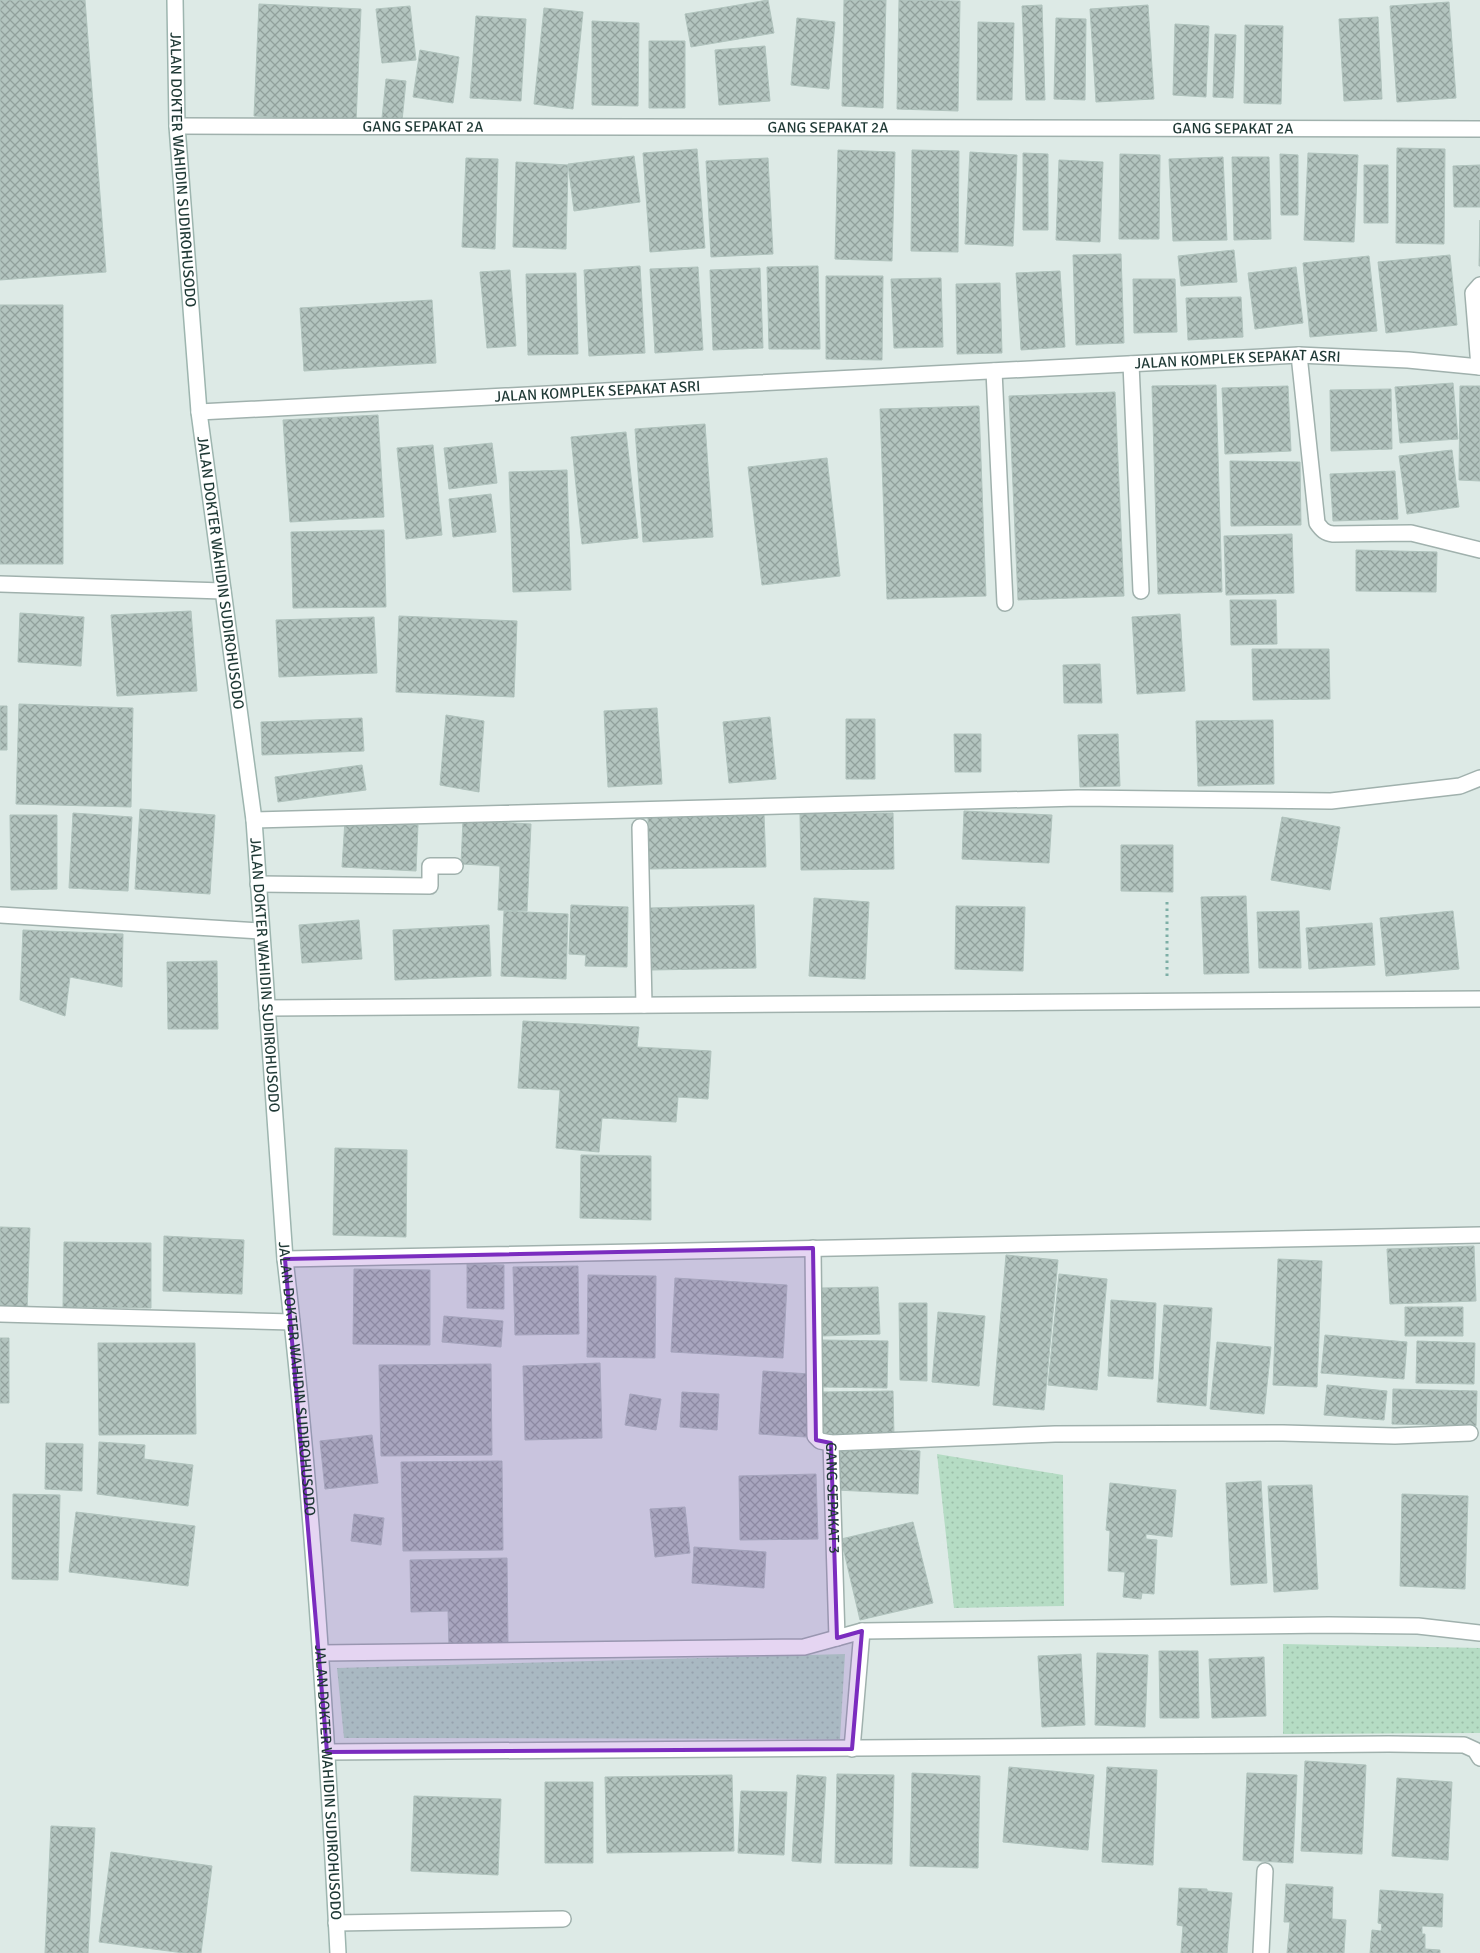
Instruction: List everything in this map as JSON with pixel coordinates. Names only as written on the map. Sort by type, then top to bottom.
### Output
[{"type":"street","name":"JALAN DOKTER WAHIDIN SUDIROHUSODO","points":[[175,0],[177,126],[199,412],[254,820],[284,1259],[292,1322],[321,1653],[338,1953]]},
{"type":"street","name":"GANG SEPAKAT 2A","points":[[177,126],[1480,129]]},
{"type":"street","points":[[1479,367],[1473,293],[1480,285]]},
{"type":"street","name":"JALAN KOMPLEK SEPAKAT ASRI","points":[[199,412],[1300,355],[1408,360],[1479,367]]},
{"type":"street","points":[[1300,355],[1317,524],[1321,529],[1326,533],[1333,534],[1410,533],[1480,550]]},
{"type":"street","points":[[1131,364],[1141,591]]},
{"type":"street","points":[[994,371],[1005,603]]},
{"type":"street","points":[[0,584],[223,591]]},
{"type":"street","points":[[254,820],[1078,798],[1331,801],[1460,786],[1480,778]]},
{"type":"street","points":[[640,827],[644,1005]]},
{"type":"street","points":[[258,884],[430,886],[430,866],[455,866]]},
{"type":"street","points":[[0,915],[262,930]]},
{"type":"street","points":[[267,1008],[1480,999]]},
{"type":"street","points":[[284,1259],[1480,1235]]},
{"type":"street","name":"GANG SEPAKAT 3","points":[[813,1248],[816,1436],[820,1441],[831,1444],[837,1638]]},
{"type":"street","points":[[0,1314],[292,1322]]},
{"type":"street","points":[[831,1444],[1055,1434],[1283,1433],[1395,1436],[1470,1433]]},
{"type":"street","points":[[321,1653],[804,1648],[862,1631],[1339,1625],[1418,1626],[1480,1633]]},
{"type":"street","points":[[852,1749],[862,1631]]},
{"type":"street","points":[[327,1752],[1464,1745],[1476,1750],[1480,1758]]},
{"type":"street","points":[[1261,1953],[1265,1871]]},
{"type":"street","points":[[336,1923],[564,1919]]},
{"type":"path","points":[[1166,1002],[1167,899]]},
{"type":"highlighted area","points":[[813,1248],[816,1440],[831,1443],[837,1638],[862,1631],[852,1749],[327,1752],[285,1259]]},
{"type":"green space","points":[[937,1454],[1063,1475],[1064,1606],[954,1608]]},
{"type":"green space","points":[[1283,1644],[1480,1648],[1480,1733],[1283,1734]]},
{"type":"green space","points":[[845,1654],[840,1739],[344,1738],[337,1668]]},
{"type":"building","points":[[0,0],[85,0],[106,272],[0,280]]},
{"type":"building","points":[[768,0],[774,33],[691,47],[685,14]]},
{"type":"building","points":[[844,0],[886,0],[883,108],[842,106]]},
{"type":"building","points":[[899,0],[960,1],[958,111],[897,109]]},
{"type":"building","points":[[1449,2],[1456,98],[1397,102],[1390,6]]},
{"type":"building","points":[[259,4],[361,9],[356,122],[254,116]]},
{"type":"building","points":[[1042,5],[1045,100],[1026,100],[1022,6]]},
{"type":"building","points":[[1148,5],[1154,99],[1096,102],[1090,9]]},
{"type":"building","points":[[410,6],[416,60],[382,63],[376,9]]},
{"type":"building","points":[[544,8],[583,12],[573,109],[534,104]]},
{"type":"building","points":[[476,16],[526,19],[521,101],[470,98]]},
{"type":"building","points":[[1378,17],[1382,99],[1344,101],[1339,19]]},
{"type":"building","points":[[797,18],[835,22],[829,89],[791,85]]},
{"type":"building","points":[[1056,18],[1086,19],[1085,100],[1054,99]]},
{"type":"building","points":[[592,21],[639,23],[638,106],[592,105]]},
{"type":"building","points":[[978,22],[1014,23],[1012,100],[977,100]]},
{"type":"building","points":[[1175,24],[1209,26],[1206,97],[1173,95]]},
{"type":"building","points":[[1245,25],[1283,26],[1281,104],[1244,103]]},
{"type":"building","points":[[1215,34],[1236,35],[1233,98],[1213,97]]},
{"type":"building","points":[[649,41],[685,41],[685,108],[649,108]]},
{"type":"building","points":[[765,46],[770,101],[719,105],[715,50]]},
{"type":"building","points":[[420,50],[459,57],[453,103],[413,97]]},
{"type":"building","points":[[386,79],[406,81],[402,121],[382,118]]},
{"type":"building","points":[[1397,148],[1445,149],[1444,244],[1396,243]]},
{"type":"building","points":[[697,149],[705,248],[650,252],[643,153]]},
{"type":"building","points":[[838,150],[895,152],[892,261],[835,259]]},
{"type":"building","points":[[912,150],[959,151],[958,252],[911,251]]},
{"type":"building","points":[[970,152],[1017,155],[1013,246],[965,244]]},
{"type":"building","points":[[1023,153],[1048,154],[1048,230],[1023,230]]},
{"type":"building","points":[[1308,153],[1358,155],[1354,242],[1304,240]]},
{"type":"building","points":[[1120,154],[1160,155],[1159,239],[1119,239]]},
{"type":"building","points":[[1280,154],[1298,155],[1298,215],[1281,215]]},
{"type":"building","points":[[634,156],[640,202],[574,211],[568,164]]},
{"type":"building","points":[[1223,157],[1227,240],[1173,241],[1169,159]]},
{"type":"building","points":[[1232,157],[1269,157],[1271,239],[1234,240]]},
{"type":"building","points":[[466,158],[498,159],[495,249],[462,247]]},
{"type":"building","points":[[768,158],[773,254],[711,257],[706,161]]},
{"type":"building","points":[[1059,160],[1103,162],[1100,242],[1056,240]]},
{"type":"building","points":[[516,162],[568,165],[566,249],[513,247]]},
{"type":"building","points":[[1364,165],[1388,165],[1388,223],[1364,223]]},
{"type":"building","points":[[1480,165],[1480,207],[1454,207],[1453,166]]},
{"type":"building","points":[[1480,220],[1480,266],[1479,266]]},
{"type":"building","points":[[1234,250],[1237,282],[1181,286],[1178,256]]},
{"type":"building","points":[[1121,254],[1124,343],[1076,345],[1073,255]]},
{"type":"building","points":[[1450,255],[1457,325],[1386,333],[1378,262]]},
{"type":"building","points":[[1369,256],[1377,331],[1310,337],[1303,263]]},
{"type":"building","points":[[640,266],[645,353],[589,356],[584,270]]},
{"type":"building","points":[[818,266],[820,349],[769,349],[767,267]]},
{"type":"building","points":[[698,267],[703,350],[655,353],[650,269]]},
{"type":"building","points":[[1296,267],[1303,323],[1255,329],[1248,273]]},
{"type":"building","points":[[760,268],[763,348],[713,350],[710,270]]},
{"type":"building","points":[[510,270],[516,346],[487,348],[480,272]]},
{"type":"building","points":[[1060,271],[1065,347],[1021,350],[1016,273]]},
{"type":"building","points":[[576,273],[578,354],[528,355],[526,274]]},
{"type":"building","points":[[826,276],[883,276],[882,360],[826,359]]},
{"type":"building","points":[[941,278],[943,347],[894,348],[891,279]]},
{"type":"building","points":[[1133,279],[1175,279],[1177,332],[1134,333]]},
{"type":"building","points":[[1000,283],[1002,353],[957,354],[956,284]]},
{"type":"building","points":[[1241,297],[1243,337],[1188,340],[1186,298]]},
{"type":"building","points":[[432,300],[436,363],[304,371],[300,308]]},
{"type":"building","points":[[0,305],[63,305],[63,564],[0,564]]},
{"type":"building","points":[[1453,383],[1458,439],[1400,443],[1395,387]]},
{"type":"building","points":[[1216,385],[1222,592],[1158,594],[1152,386]]},
{"type":"building","points":[[1288,386],[1291,451],[1225,454],[1222,388]]},
{"type":"building","points":[[1460,386],[1480,386],[1480,481],[1459,480]]},
{"type":"building","points":[[1391,389],[1392,449],[1331,451],[1330,390]]},
{"type":"building","points":[[1115,392],[1124,596],[1018,600],[1009,396]]},
{"type":"building","points":[[979,406],[986,596],[887,599],[880,409]]},
{"type":"building","points":[[378,415],[384,517],[290,522],[283,420]]},
{"type":"building","points":[[705,424],[713,537],[643,542],[635,429]]},
{"type":"building","points":[[626,432],[638,538],[582,544],[571,437]]},
{"type":"building","points":[[492,443],[497,483],[449,489],[444,448]]},
{"type":"building","points":[[433,445],[442,535],[406,539],[397,448]]},
{"type":"building","points":[[1452,450],[1459,507],[1407,514],[1399,456]]},
{"type":"building","points":[[827,458],[840,576],[762,585],[748,467]]},
{"type":"building","points":[[1230,461],[1300,462],[1301,525],[1231,526]]},
{"type":"building","points":[[567,470],[571,590],[513,592],[509,472]]},
{"type":"building","points":[[1395,471],[1398,519],[1333,521],[1330,474]]},
{"type":"building","points":[[491,494],[496,532],[453,537],[449,499]]},
{"type":"building","points":[[384,530],[386,607],[293,608],[291,532]]},
{"type":"building","points":[[1292,534],[1294,593],[1226,595],[1224,536]]},
{"type":"building","points":[[1356,550],[1437,552],[1436,592],[1356,591]]},
{"type":"building","points":[[1230,600],[1276,600],[1277,644],[1231,645]]},
{"type":"building","points":[[191,611],[197,691],[117,696],[111,615]]},
{"type":"building","points":[[20,613],[84,617],[81,666],[18,662]]},
{"type":"building","points":[[1180,614],[1185,691],[1137,694],[1132,617]]},
{"type":"building","points":[[399,616],[517,621],[514,697],[396,692]]},
{"type":"building","points":[[374,617],[377,673],[279,677],[276,620]]},
{"type":"building","points":[[1252,649],[1329,649],[1330,699],[1253,700]]},
{"type":"building","points":[[1100,664],[1102,703],[1064,703],[1063,665]]},
{"type":"building","points":[[19,704],[133,708],[131,807],[16,804]]},
{"type":"building","points":[[0,706],[7,706],[7,750],[0,750]]},
{"type":"building","points":[[657,708],[662,784],[608,787],[604,711]]},
{"type":"building","points":[[446,715],[484,721],[479,792],[440,785]]},
{"type":"building","points":[[770,717],[776,779],[729,783],[723,722]]},
{"type":"building","points":[[362,718],[364,751],[262,755],[261,722]]},
{"type":"building","points":[[846,719],[875,719],[875,779],[846,779]]},
{"type":"building","points":[[1273,720],[1274,784],[1198,786],[1196,721]]},
{"type":"building","points":[[954,734],[981,734],[981,772],[955,772]]},
{"type":"building","points":[[1118,734],[1120,786],[1080,787],[1078,735]]},
{"type":"building","points":[[362,765],[366,790],[278,802],[275,777]]},
{"type":"building","points":[[140,809],[215,815],[210,894],[135,889]]},
{"type":"building","points":[[964,811],[1052,815],[1049,863],[962,859]]},
{"type":"building","points":[[73,813],[132,817],[128,891],[69,888]]},
{"type":"building","points":[[893,813],[894,869],[801,870],[800,814]]},
{"type":"building","points":[[764,814],[766,867],[649,869],[648,817]]},
{"type":"building","points":[[10,815],[57,815],[57,889],[11,890]]},
{"type":"building","points":[[1282,817],[1340,827],[1330,890],[1271,880]]},
{"type":"building","points":[[345,820],[418,825],[416,871],[342,867]]},
{"type":"building","points":[[463,820],[531,824],[527,911],[498,910],[500,866],[461,864]]},
{"type":"building","points":[[1121,845],[1173,845],[1173,892],[1121,891]]},
{"type":"building","points":[[1246,896],[1249,973],[1204,974],[1201,897]]},
{"type":"building","points":[[814,898],[869,902],[865,979],[809,976]]},
{"type":"building","points":[[571,905],[628,907],[627,967],[585,966],[586,955],[569,954]]},
{"type":"building","points":[[754,905],[756,968],[652,970],[650,908]]},
{"type":"building","points":[[956,906],[1025,907],[1023,971],[955,969]]},
{"type":"building","points":[[504,911],[568,914],[566,979],[501,976]]},
{"type":"building","points":[[1299,911],[1301,968],[1259,968],[1257,912]]},
{"type":"building","points":[[1453,911],[1459,969],[1386,976],[1380,918]]},
{"type":"building","points":[[359,920],[362,959],[302,963],[299,925]]},
{"type":"building","points":[[1372,923],[1375,965],[1309,969],[1306,928]]},
{"type":"building","points":[[489,925],[491,976],[395,980],[393,930]]},
{"type":"building","points":[[23,930],[123,934],[122,987],[70,977],[65,1016],[20,1000]]},
{"type":"building","points":[[217,961],[218,1029],[168,1029],[167,962]]},
{"type":"building","points":[[523,1021],[639,1027],[637,1047],[711,1051],[708,1099],[678,1097],[676,1122],[602,1118],[599,1152],[556,1148],[560,1090],[518,1088]]},
{"type":"building","points":[[335,1148],[407,1150],[406,1237],[333,1235]]},
{"type":"building","points":[[581,1155],[651,1156],[651,1220],[580,1218]]},
{"type":"building","points":[[0,1227],[30,1228],[27,1311],[0,1310]]},
{"type":"building","points":[[164,1236],[244,1240],[242,1294],[163,1291]]},
{"type":"building","points":[[64,1242],[151,1243],[151,1308],[63,1307]]},
{"type":"building","points":[[1474,1246],[1476,1301],[1390,1304],[1387,1249]]},
{"type":"building","points":[[1006,1255],[1058,1260],[1044,1410],[993,1405]]},
{"type":"building","points":[[1278,1259],[1322,1261],[1317,1387],[1273,1385]]},
{"type":"building","points":[[467,1264],[504,1265],[504,1309],[467,1308]]},
{"type":"building","points":[[578,1266],[579,1334],[515,1335],[513,1267]]},
{"type":"building","points":[[354,1269],[430,1270],[430,1345],[353,1344]]},
{"type":"building","points":[[1059,1274],[1107,1279],[1097,1390],[1048,1385]]},
{"type":"building","points":[[588,1275],[656,1276],[655,1358],[587,1357]]},
{"type":"building","points":[[675,1278],[787,1285],[783,1358],[671,1352]]},
{"type":"building","points":[[878,1287],[880,1334],[823,1336],[821,1288]]},
{"type":"building","points":[[1111,1300],[1156,1303],[1153,1379],[1108,1376]]},
{"type":"building","points":[[899,1303],[927,1303],[927,1381],[900,1380]]},
{"type":"building","points":[[1164,1305],[1212,1308],[1206,1406],[1157,1402]]},
{"type":"building","points":[[1405,1307],[1463,1307],[1463,1336],[1405,1336]]},
{"type":"building","points":[[938,1312],[985,1316],[979,1386],[932,1382]]},
{"type":"building","points":[[444,1316],[503,1321],[501,1347],[442,1342]]},
{"type":"building","points":[[1325,1335],[1407,1342],[1404,1379],[1321,1373]]},
{"type":"building","points":[[0,1338],[9,1338],[9,1403],[0,1403]]},
{"type":"building","points":[[822,1340],[888,1341],[887,1388],[822,1387]]},
{"type":"building","points":[[1417,1341],[1475,1343],[1474,1384],[1416,1383]]},
{"type":"building","points":[[1217,1342],[1271,1347],[1264,1414],[1210,1409]]},
{"type":"building","points":[[98,1343],[195,1343],[196,1434],[99,1435]]},
{"type":"building","points":[[600,1363],[602,1438],[525,1440],[523,1366]]},
{"type":"building","points":[[491,1364],[492,1455],[381,1456],[379,1365]]},
{"type":"building","points":[[763,1371],[810,1374],[806,1437],[759,1434]]},
{"type":"building","points":[[1327,1385],[1387,1391],[1384,1420],[1324,1415]]},
{"type":"building","points":[[1393,1389],[1477,1391],[1476,1426],[1392,1424]]},
{"type":"building","points":[[893,1391],[894,1437],[823,1438],[822,1392]]},
{"type":"building","points":[[682,1392],[719,1394],[717,1430],[680,1427]]},
{"type":"building","points":[[630,1394],[661,1399],[656,1430],[625,1425]]},
{"type":"building","points":[[372,1435],[378,1483],[325,1489],[320,1441]]},
{"type":"building","points":[[99,1442],[145,1445],[144,1459],[193,1465],[188,1506],[97,1494]]},
{"type":"building","points":[[46,1443],[83,1444],[82,1491],[45,1489]]},
{"type":"building","points":[[837,1446],[920,1451],[918,1494],[836,1490]]},
{"type":"building","points":[[502,1461],[503,1550],[403,1551],[401,1462]]},
{"type":"building","points":[[816,1474],[818,1539],[740,1540],[739,1476]]},
{"type":"building","points":[[1261,1481],[1267,1583],[1231,1585],[1226,1483]]},
{"type":"building","points":[[1110,1483],[1176,1490],[1172,1537],[1146,1534],[1146,1539],[1157,1540],[1154,1594],[1142,1593],[1141,1599],[1123,1597],[1125,1572],[1108,1571],[1110,1531],[1106,1530]]},
{"type":"building","points":[[1312,1485],[1318,1589],[1274,1592],[1268,1486]]},
{"type":"building","points":[[13,1494],[60,1495],[58,1580],[12,1579]]},
{"type":"building","points":[[1402,1494],[1468,1496],[1465,1589],[1400,1586]]},
{"type":"building","points":[[685,1507],[690,1553],[655,1557],[650,1509]]},
{"type":"building","points":[[76,1512],[195,1526],[188,1586],[69,1572]]},
{"type":"building","points":[[354,1514],[384,1518],[381,1545],[351,1541]]},
{"type":"building","points":[[913,1522],[933,1603],[860,1620],[841,1539]]},
{"type":"building","points":[[694,1547],[766,1552],[764,1588],[692,1583]]},
{"type":"building","points":[[507,1558],[508,1646],[449,1647],[448,1611],[411,1612],[410,1560]]},
{"type":"building","points":[[1159,1651],[1198,1651],[1199,1718],[1160,1718]]},
{"type":"building","points":[[1097,1653],[1148,1655],[1145,1727],[1095,1725]]},
{"type":"building","points":[[1081,1654],[1085,1725],[1042,1727],[1038,1656]]},
{"type":"building","points":[[1264,1657],[1266,1716],[1212,1718],[1209,1659]]},
{"type":"building","points":[[1305,1761],[1366,1765],[1362,1854],[1301,1851]]},
{"type":"building","points":[[1009,1767],[1094,1775],[1088,1850],[1003,1842]]},
{"type":"building","points":[[1107,1767],[1157,1770],[1153,1865],[1102,1862]]},
{"type":"building","points":[[912,1773],[980,1776],[978,1868],[910,1866]]},
{"type":"building","points":[[1247,1773],[1297,1775],[1293,1863],[1243,1860]]},
{"type":"building","points":[[837,1774],[894,1775],[892,1864],[835,1863]]},
{"type":"building","points":[[732,1775],[734,1851],[607,1853],[605,1777]]},
{"type":"building","points":[[797,1775],[826,1777],[821,1863],[792,1861]]},
{"type":"building","points":[[1397,1778],[1452,1782],[1448,1860],[1392,1856]]},
{"type":"building","points":[[545,1782],[593,1782],[593,1863],[545,1863]]},
{"type":"building","points":[[741,1791],[787,1792],[784,1855],[738,1853]]},
{"type":"building","points":[[414,1796],[501,1799],[498,1875],[411,1871]]},
{"type":"building","points":[[51,1826],[95,1828],[88,1953],[45,1953]]},
{"type":"building","points":[[111,1852],[212,1866],[201,1953],[184,1953],[99,1942]]},
{"type":"building","points":[[1286,1884],[1333,1887],[1332,1919],[1346,1920],[1344,1953],[1287,1953],[1290,1922],[1284,1922]]},
{"type":"building","points":[[1179,1888],[1207,1889],[1207,1891],[1232,1893],[1227,1953],[1181,1953],[1183,1926],[1177,1925]]},
{"type":"building","points":[[1380,1890],[1443,1894],[1442,1927],[1422,1926],[1422,1934],[1425,1934],[1425,1949],[1440,1950],[1440,1953],[1370,1953],[1372,1930],[1381,1931],[1382,1924],[1378,1923]]}]
